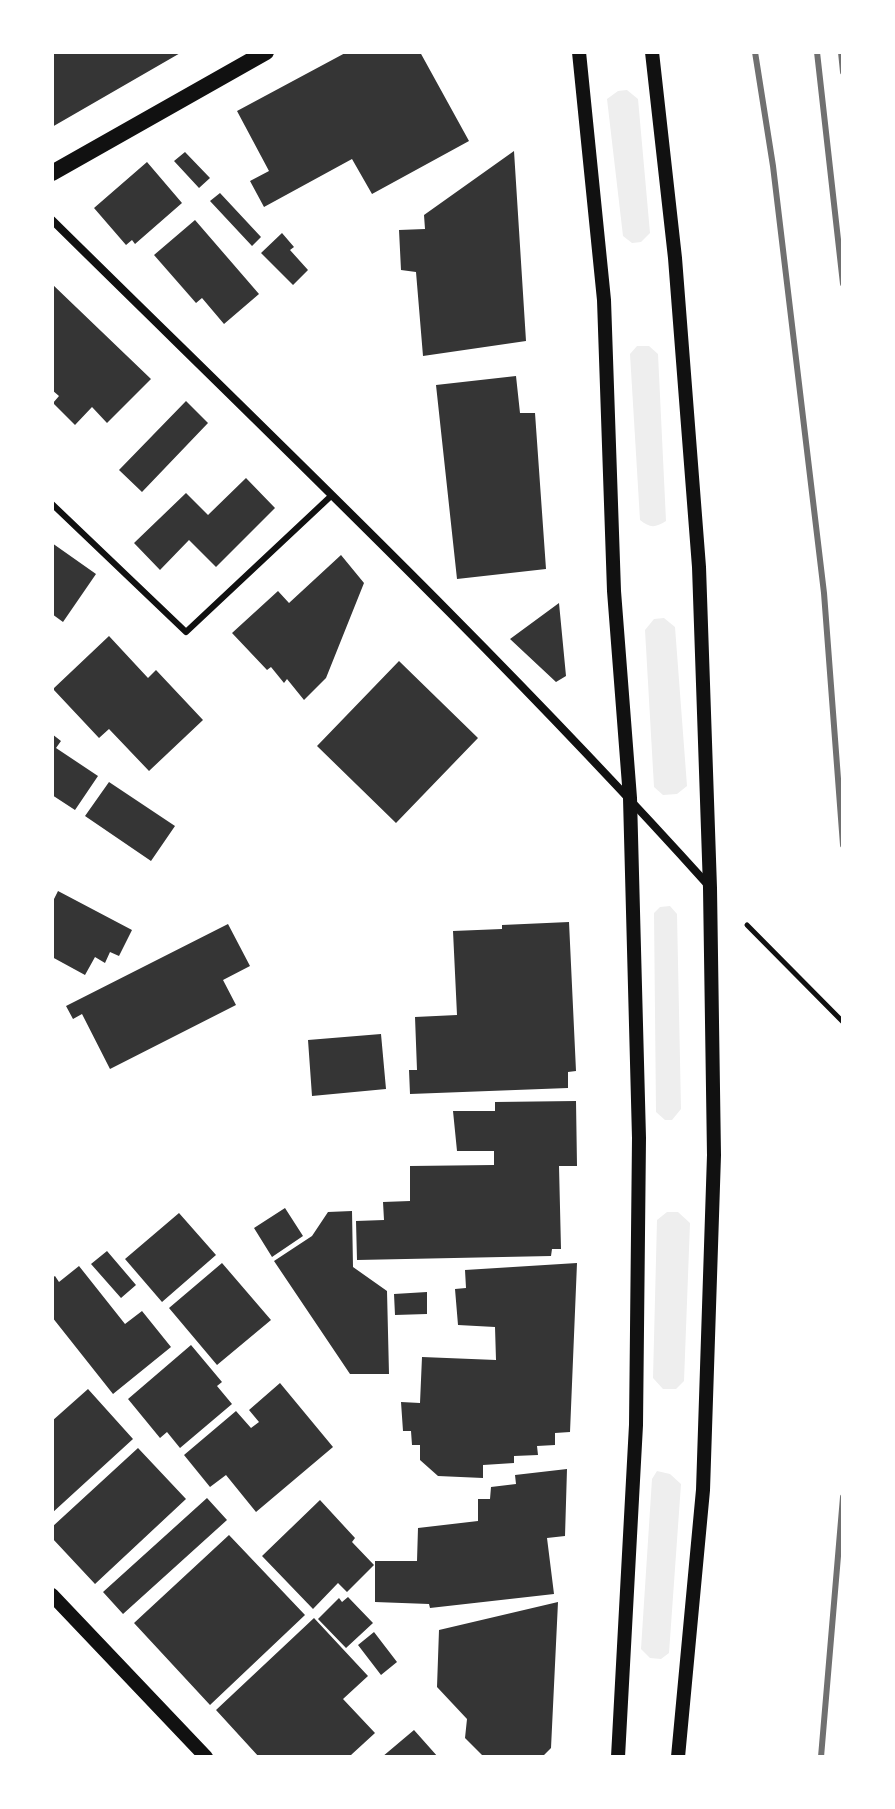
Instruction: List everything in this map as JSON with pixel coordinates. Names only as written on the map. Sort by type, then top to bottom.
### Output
[{"type":"main road","points":[[52,173],[266,52]]},
{"type":"street","points":[[579,52],[604,300],[614,591],[630,798],[639,1186],[636,1425],[618,1757]]},
{"type":"street","points":[[652,52],[675,258],[699,567],[710,888],[714,1155],[703,1490],[678,1757]]},
{"type":"street","points":[[52,220],[485,646],[630,798],[710,888]]},
{"type":"street","points":[[52,1595],[206,1757]]},
{"type":"lane","points":[[52,504],[186,632],[331,496]]},
{"type":"path","points":[[710,888],[843,1022]]},
{"type":"shaded area","points":[[627,90],[638,99],[650,233],[641,242],[632,243],[623,236],[607,99],[618,91]]},
{"type":"shaded area","points":[[637,346],[649,346],[658,354],[666,521],[656,526],[640,520],[630,354]]},
{"type":"shaded area","points":[[664,618],[675,627],[687,786],[677,794],[663,795],[654,787],[645,630],[654,619]]},
{"type":"shaded area","points":[[670,906],[677,914],[681,1109],[672,1120],[665,1120],[656,1112],[654,913],[660,907]]},
{"type":"shaded area","points":[[667,1212],[678,1212],[690,1223],[684,1381],[676,1389],[663,1389],[653,1378],[657,1220]]},
{"type":"shaded area","points":[[657,1471],[670,1474],[681,1484],[669,1653],[661,1659],[650,1658],[641,1649],[652,1479]]},
{"type":"building","points":[[52,52],[182,52],[52,127]]},
{"type":"building","points":[[347,52],[420,52],[469,141],[372,194],[352,159],[264,207],[250,181],[269,171],[237,111]]},
{"type":"building","points":[[514,151],[526,341],[423,356],[416,272],[401,270],[399,230],[425,229],[424,215]]},
{"type":"building","points":[[185,152],[210,178],[199,188],[174,161]]},
{"type":"building","points":[[147,162],[182,203],[135,244],[132,240],[126,245],[94,208]]},
{"type":"building","points":[[220,193],[261,237],[252,246],[210,201]]},
{"type":"building","points":[[195,220],[259,294],[224,324],[202,298],[196,303],[154,255]]},
{"type":"building","points":[[282,233],[294,247],[290,250],[308,270],[293,285],[261,253]]},
{"type":"building","points":[[52,284],[151,379],[107,423],[92,407],[75,425],[53,403],[59,396],[52,390]]},
{"type":"building","points":[[516,376],[520,413],[535,413],[546,569],[457,579],[436,385]]},
{"type":"building","points":[[186,401],[208,423],[142,492],[119,470]]},
{"type":"building","points":[[246,478],[275,508],[216,567],[189,540],[160,570],[134,543],[186,493],[208,515]]},
{"type":"building","points":[[52,543],[96,574],[63,622],[52,614]]},
{"type":"building","points":[[341,555],[364,583],[326,678],[304,700],[287,679],[284,683],[271,667],[267,670],[232,633],[278,591],[289,603]]},
{"type":"building","points":[[559,603],[566,676],[556,682],[510,639]]},
{"type":"building","points":[[109,636],[148,678],[156,670],[203,720],[149,771],[109,729],[99,738],[53,689]]},
{"type":"building","points":[[399,661],[478,738],[396,823],[317,746]]},
{"type":"building","points":[[52,734],[61,741],[56,748],[98,776],[75,810],[52,795]]},
{"type":"building","points":[[109,782],[175,826],[151,861],[85,816]]},
{"type":"building","points":[[58,891],[132,930],[119,956],[110,952],[105,963],[95,957],[85,975],[52,957],[52,903]]},
{"type":"building","points":[[569,922],[576,1071],[568,1072],[568,1088],[410,1094],[409,1070],[417,1070],[415,1017],[457,1015],[453,931]]},
{"type":"building","points":[[228,924],[250,966],[223,980],[236,1005],[110,1069],[82,1014],[73,1019],[66,1006]]},
{"type":"building","points":[[381,1034],[386,1089],[312,1096],[308,1040]]},
{"type":"building","points":[[576,1101],[577,1166],[559,1166],[561,1249],[552,1249],[551,1256],[357,1260],[356,1221],[384,1220],[383,1202],[410,1201],[410,1166],[494,1165],[494,1151],[457,1151],[453,1111],[495,1111],[495,1102]]},
{"type":"building","points":[[285,1208],[303,1236],[272,1257],[254,1228]]},
{"type":"building","points":[[352,1211],[353,1267],[387,1291],[389,1374],[350,1374],[274,1261],[312,1236],[328,1212]]},
{"type":"building","points":[[179,1213],[216,1255],[162,1302],[125,1259]]},
{"type":"building","points":[[107,1251],[136,1285],[121,1298],[91,1264]]},
{"type":"building","points":[[222,1263],[271,1320],[217,1365],[169,1308]]},
{"type":"building","points":[[577,1263],[570,1432],[555,1433],[555,1445],[537,1446],[538,1455],[514,1456],[514,1463],[483,1465],[483,1478],[438,1476],[420,1460],[420,1445],[412,1445],[411,1431],[403,1431],[401,1402],[420,1403],[422,1357],[496,1360],[495,1327],[458,1325],[455,1289],[466,1288],[465,1270]]},
{"type":"building","points":[[79,1266],[125,1324],[142,1311],[171,1347],[113,1394],[52,1317],[52,1278],[55,1276],[59,1282]]},
{"type":"building","points":[[427,1292],[427,1314],[395,1315],[394,1294]]},
{"type":"building","points":[[191,1345],[222,1382],[217,1386],[232,1404],[180,1448],[167,1432],[160,1438],[128,1399]]},
{"type":"building","points":[[280,1383],[333,1447],[256,1512],[226,1475],[210,1487],[184,1455],[236,1411],[251,1428],[259,1422],[249,1410]]},
{"type":"building","points":[[88,1389],[133,1439],[52,1513],[52,1421]]},
{"type":"building","points":[[138,1448],[186,1499],[95,1584],[52,1538],[52,1527]]},
{"type":"building","points":[[567,1469],[565,1536],[547,1538],[554,1594],[430,1608],[429,1604],[375,1602],[375,1561],[417,1561],[418,1528],[478,1521],[478,1499],[490,1499],[491,1487],[516,1484],[515,1475]]},
{"type":"building","points":[[207,1498],[227,1520],[123,1614],[103,1592]]},
{"type":"building","points":[[320,1500],[355,1538],[352,1542],[374,1565],[347,1592],[338,1583],[313,1609],[262,1556]]},
{"type":"building","points":[[229,1535],[305,1615],[210,1705],[134,1623]]},
{"type":"building","points":[[348,1597],[373,1623],[346,1648],[318,1619],[339,1598],[342,1602]]},
{"type":"building","points":[[558,1602],[551,1748],[542,1757],[484,1757],[465,1738],[467,1719],[437,1687],[439,1630]]},
{"type":"building","points":[[314,1618],[368,1676],[343,1699],[375,1733],[351,1755],[353,1757],[259,1757],[216,1710]]},
{"type":"building","points":[[374,1632],[397,1662],[381,1675],[358,1645]]},
{"type":"building","points":[[414,1730],[438,1757],[382,1757]]},
{"type":"railway","points":[[755,52],[773,166],[824,593],[843,845]]},
{"type":"railway","points":[[817,52],[843,284]]},
{"type":"railway","points":[[841,52],[843,72]]},
{"type":"railway","points":[[821,1757],[843,1497]]}]
